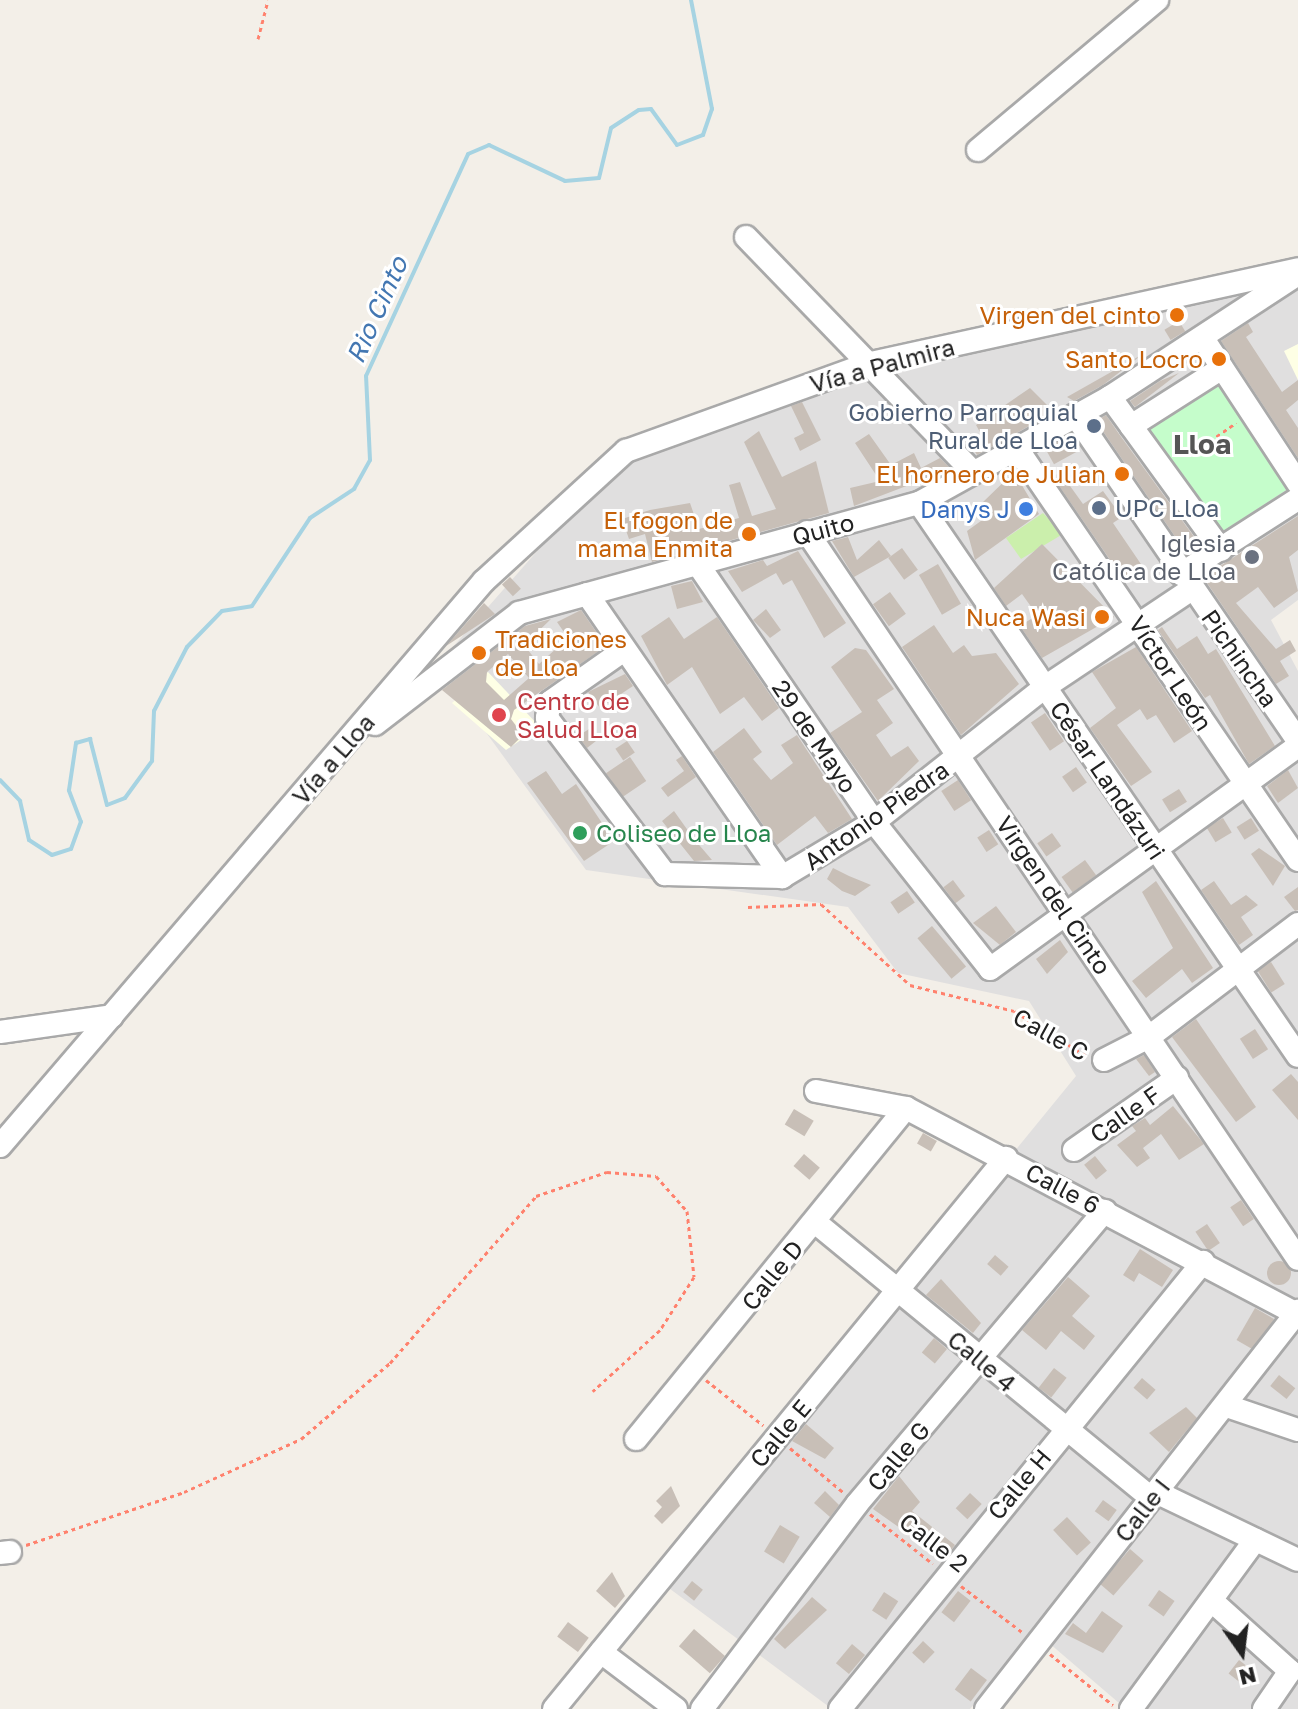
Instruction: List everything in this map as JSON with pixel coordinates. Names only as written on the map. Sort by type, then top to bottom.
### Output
[{"type":"street","points":[[978,150],[1157,0]]},
{"type":"street","points":[[746,237],[971,470]]},
{"type":"street","name":"Vía a Palmira","points":[[704,419],[867,364],[1298,272]]},
{"type":"street","name":"Quito","points":[[340,751],[519,613],[699,566],[807,532],[919,503],[971,470],[1110,397],[1204,340],[1298,272]]},
{"type":"street","points":[[1204,340],[1298,483]]},
{"type":"street","points":[[1131,426],[1222,368]]},
{"type":"street","points":[[1110,397],[1221,550]]},
{"type":"street","name":"Pichincha","points":[[1075,415],[1298,744]]},
{"type":"street","name":"Vía a Lloa","points":[[1,1146],[484,581],[549,517],[626,451],[704,419]]},
{"type":"street","name":"Víctor León","points":[[1016,447],[1138,622],[1243,784],[1298,860]]},
{"type":"street","name":"Antonio Piedra","points":[[624,650],[550,702],[547,718],[665,874],[782,877],[874,822],[1045,687],[1138,622],[1221,550],[1298,499]]},
{"type":"street","name":"César Landázuri","points":[[919,503],[1234,967],[1298,1056]]},
{"type":"street","name":"Virgen del Cinto","points":[[807,532],[1298,1259]]},
{"type":"street","name":"29 de Mayo","points":[[699,566],[874,822],[982,964],[998,967],[1064,911]]},
{"type":"street","points":[[587,594],[782,877]]},
{"type":"street","points":[[1064,911],[1153,844],[1298,744]]},
{"type":"street","name":"Calle C","points":[[1104,1060],[1149,1037],[1234,967],[1298,924]]},
{"type":"street","points":[[0,1032],[112,1016]]},
{"type":"street","name":"Calle F","points":[[1074,1150],[1177,1078]]},
{"type":"street","name":"Calle 6","points":[[816,1091],[906,1108],[1297,1313]]},
{"type":"street","name":"Calle D","points":[[636,1439],[906,1108]]},
{"type":"street","name":"Calle E","points":[[554,1709],[1006,1158]]},
{"type":"street","name":"Calle G","points":[[702,1709],[857,1504],[1105,1211]]},
{"type":"street","name":"Calle 4","points":[[815,1222],[979,1360],[1153,1495],[1298,1560]]},
{"type":"street","name":"Calle H","points":[[840,1709],[945,1574],[1203,1262]]},
{"type":"street","name":"Calle I","points":[[986,1709],[1297,1313]]},
{"type":"street","points":[[1227,1406],[1298,1430]]},
{"type":"street","points":[[1131,1709],[1255,1540]]},
{"type":"street","points":[[1212,1601],[1290,1671],[1264,1709]]},
{"type":"street","points":[[601,1652],[676,1709]]},
{"type":"path","points":[[258,39],[268,0]]},
{"type":"path","points":[[1210,441],[1252,411]]},
{"type":"path","name":"Calle C","points":[[748,907],[821,904],[910,985],[1014,1011],[1104,1060]]},
{"type":"path","points":[[5,1552],[184,1492],[301,1439],[379,1374],[536,1196],[607,1172],[656,1176],[687,1211],[694,1277],[660,1330],[593,1391]]},
{"type":"path","name":"Calle 2","points":[[694,1370],[857,1504],[1118,1709]]},
{"type":"shaded area","points":[[1298,270],[1298,600],[1271,620],[1298,671],[1298,1709],[1126,1709],[1035,1631],[970,1709],[832,1709],[662,1583],[1076,1076],[1029,1001],[898,973],[848,907],[586,870],[437,665],[604,475],[646,447],[863,377]]},
{"type":"shaded area","points":[[1298,344],[1298,380],[1284,351]]},
{"type":"shaded area","name":"Centro de Salud Lloa","points":[[488,672],[540,727],[506,750],[452,703]]},
{"type":"green space","points":[[1218,377],[1290,488],[1208,541],[1136,430]]},
{"type":"green space","points":[[1043,513],[1063,534],[1021,559],[1006,538]]},
{"type":"building","points":[[1179,321],[1185,331],[1171,340],[1164,330]]},
{"type":"building","points":[[1248,323],[1253,332],[1246,337],[1282,392],[1298,380],[1298,400],[1286,410],[1298,428],[1298,458],[1221,341]]},
{"type":"building","points":[[1143,354],[1103,385],[1074,401],[1067,397]]},
{"type":"building","points":[[1179,373],[1135,407],[1130,401],[1160,381]]},
{"type":"building","points":[[1030,388],[1054,412],[977,455],[969,442],[981,434],[976,425]]},
{"type":"building","points":[[802,402],[821,440],[800,451],[794,438],[804,433],[791,406]]},
{"type":"building","points":[[1106,415],[1200,545],[1187,554],[1096,421]]},
{"type":"building","points":[[759,431],[782,477],[816,461],[829,513],[652,562],[645,534],[629,539],[622,519],[690,503],[699,529],[739,518],[729,485],[740,482],[752,516],[776,509],[744,442]]},
{"type":"building","points":[[869,434],[891,465],[914,453],[921,468],[940,458],[951,469],[854,506],[850,488],[880,481],[855,443]]},
{"type":"building","points":[[1068,436],[1077,452],[1054,464],[1045,449]]},
{"type":"building","points":[[1014,472],[1039,514],[975,560],[967,531],[992,513],[983,502]]},
{"type":"building","points":[[1060,472],[1083,504],[1103,491],[1122,517],[1113,523],[1145,570],[1126,583],[1053,477]]},
{"type":"building","points":[[1298,516],[1298,550],[1289,557],[1298,591],[1274,608],[1258,587],[1236,603],[1276,649],[1290,640],[1296,651],[1280,661],[1289,676],[1276,684],[1203,577]]},
{"type":"building","points":[[848,537],[857,560],[879,540],[891,556],[854,577],[832,541]]},
{"type":"building","points":[[1042,544],[1114,617],[1042,658],[1020,626],[1037,615],[1022,594],[1006,606],[994,588]]},
{"type":"building","points":[[902,548],[918,570],[904,580],[888,558]]},
{"type":"building","points":[[798,551],[846,623],[824,638],[792,580],[783,585],[776,573],[742,592],[728,571],[763,560],[767,566]]},
{"type":"building","points":[[938,564],[961,604],[942,615],[919,575]]},
{"type":"building","points":[[510,577],[521,589],[513,596],[502,585]]},
{"type":"building","points":[[692,581],[703,602],[677,609],[671,586]]},
{"type":"building","points":[[890,592],[906,614],[889,626],[873,604]]},
{"type":"building","points":[[484,603],[495,614],[446,646]]},
{"type":"building","points":[[766,609],[781,630],[770,638],[753,620]]},
{"type":"building","points":[[581,610],[606,646],[514,710],[511,719],[523,735],[511,747],[442,690],[525,626],[551,619],[524,645],[539,664],[568,638],[557,622]],"holes":[[[508,654],[529,678],[504,700],[486,682],[487,672]]]},
{"type":"building","points":[[669,617],[684,639],[717,617],[779,708],[762,721],[744,697],[720,714],[692,667],[667,685],[641,636]]},
{"type":"building","points":[[934,625],[953,653],[964,645],[972,656],[996,653],[1019,684],[961,735],[902,647]]},
{"type":"building","points":[[1162,627],[1177,649],[1197,636],[1208,654],[1216,649],[1275,746],[1249,764],[1210,695],[1205,698],[1158,630]]},
{"type":"building","points":[[1136,647],[1192,731],[1174,743],[1156,715],[1147,720],[1140,709],[1117,725],[1152,772],[1131,786],[1090,728],[1116,708],[1092,672]]},
{"type":"building","points":[[855,648],[866,650],[894,689],[877,700],[893,723],[876,735],[891,757],[908,746],[919,761],[878,801],[830,733],[862,712],[831,667]]},
{"type":"building","points":[[625,674],[633,686],[600,708],[588,692]]},
{"type":"building","points":[[1045,713],[1064,741],[1050,751],[1031,723]]},
{"type":"building","points":[[744,728],[762,752],[753,759],[771,780],[793,763],[781,745],[797,735],[852,819],[828,833],[815,816],[777,845],[713,752]]},
{"type":"building","points":[[589,729],[596,741],[587,748],[578,736]]},
{"type":"building","points":[[627,741],[635,753],[623,760],[615,749]]},
{"type":"building","points":[[682,756],[696,777],[668,797],[661,788],[684,771],[676,760]]},
{"type":"building","points":[[630,757],[646,781],[622,797],[606,773]]},
{"type":"building","points":[[1076,767],[1087,783],[1073,792],[1062,777]]},
{"type":"building","points":[[1288,770],[1298,788],[1278,803],[1267,786]]},
{"type":"building","points":[[546,771],[562,794],[576,784],[614,841],[584,861],[527,783]]},
{"type":"building","points":[[958,780],[971,800],[954,811],[941,791]]},
{"type":"building","points":[[1179,789],[1187,802],[1170,812],[1162,800]]},
{"type":"building","points":[[674,811],[712,860],[694,861],[662,821]]},
{"type":"building","points":[[1223,818],[1232,833],[1215,842],[1207,828]]},
{"type":"building","points":[[1251,818],[1259,831],[1245,840],[1237,827]]},
{"type":"building","points":[[989,830],[998,844],[987,852],[977,838]]},
{"type":"building","points":[[1052,833],[1061,846],[1046,856],[1037,843]]},
{"type":"building","points":[[1259,848],[1285,866],[1273,886],[1251,854]]},
{"type":"building","points":[[1085,860],[1096,875],[1073,892],[1062,877]]},
{"type":"building","points":[[833,868],[871,885],[855,896],[842,891],[827,879]]},
{"type":"building","points":[[953,880],[965,896],[955,903],[943,887]]},
{"type":"building","points":[[1156,881],[1213,968],[1192,983],[1182,969],[1146,998],[1132,981],[1173,948],[1142,892]]},
{"type":"building","points":[[1214,881],[1231,905],[1246,895],[1258,905],[1241,917],[1253,935],[1239,945],[1201,890]]},
{"type":"building","points":[[1298,887],[1298,910],[1295,911],[1284,897]]},
{"type":"building","points":[[907,891],[915,903],[898,914],[890,902]]},
{"type":"building","points":[[996,906],[1016,932],[1000,945],[973,923]]},
{"type":"building","points":[[932,926],[966,967],[952,979],[917,938]]},
{"type":"building","points":[[1060,940],[1068,952],[1047,974],[1036,959]]},
{"type":"building","points":[[1271,962],[1285,984],[1271,993],[1257,970]]},
{"type":"building","points":[[1196,1019],[1256,1107],[1236,1122],[1172,1037]]},
{"type":"building","points":[[1255,1029],[1268,1049],[1253,1059],[1240,1039]]},
{"type":"building","points":[[1144,1055],[1155,1072],[1149,1076],[1136,1059]]},
{"type":"building","points":[[1291,1074],[1298,1082],[1298,1120],[1272,1090]]},
{"type":"building","points":[[1173,1106],[1204,1144],[1179,1160],[1161,1134],[1143,1148],[1150,1158],[1137,1167],[1117,1145],[1136,1131],[1132,1126],[1145,1118],[1150,1125]]},
{"type":"building","points":[[794,1109],[814,1121],[804,1136],[785,1124]]},
{"type":"building","points":[[923,1133],[937,1141],[931,1151],[917,1143]]},
{"type":"building","points":[[804,1154],[820,1168],[809,1180],[794,1166]]},
{"type":"building","points":[[1095,1156],[1107,1171],[1096,1180],[1084,1165]]},
{"type":"building","points":[[1241,1200],[1254,1219],[1243,1226],[1230,1207]]},
{"type":"building","points":[[1207,1224],[1220,1243],[1208,1251],[1195,1232]]},
{"type":"building","points":[[1140,1249],[1173,1270],[1162,1287],[1139,1273],[1134,1282],[1123,1275]]},
{"type":"building","points":[[995,1255],[1009,1267],[1001,1276],[987,1264]]},
{"type":"building","points":[[1279,1261],[1288,1264],[1291,1273],[1288,1282],[1279,1285],[1270,1282],[1267,1273],[1270,1264]]},
{"type":"building","points":[[1068,1277],[1090,1296],[1072,1316],[1095,1336],[1084,1350],[1061,1331],[1046,1350],[1022,1330]]},
{"type":"building","points":[[941,1279],[981,1323],[973,1333],[926,1295]]},
{"type":"building","points":[[1255,1308],[1274,1319],[1256,1351],[1236,1340]]},
{"type":"building","points":[[934,1338],[947,1349],[935,1363],[922,1353]]},
{"type":"building","points":[[1054,1368],[1067,1378],[1051,1398],[1039,1388]]},
{"type":"building","points":[[1279,1375],[1295,1388],[1287,1399],[1270,1386]]},
{"type":"building","points":[[1142,1378],[1156,1390],[1147,1400],[1133,1388]]},
{"type":"building","points":[[1186,1407],[1197,1418],[1169,1452],[1149,1433]]},
{"type":"building","points":[[806,1424],[834,1448],[825,1459],[792,1441]]},
{"type":"building","points":[[899,1476],[920,1502],[912,1511],[955,1545],[944,1559],[873,1509]]},
{"type":"building","points":[[671,1486],[680,1506],[662,1524],[654,1516],[662,1507],[656,1501]]},
{"type":"building","points":[[825,1491],[839,1505],[830,1517],[814,1503]]},
{"type":"building","points":[[970,1493],[982,1504],[967,1519],[956,1508]]},
{"type":"building","points":[[1103,1500],[1117,1510],[1109,1521],[1095,1511]]},
{"type":"building","points":[[1067,1517],[1091,1543],[1077,1556],[1053,1530]]},
{"type":"building","points":[[780,1525],[800,1537],[784,1563],[764,1552]]},
{"type":"building","points":[[1130,1549],[1144,1561],[1113,1596],[1100,1584]]},
{"type":"building","points":[[612,1572],[625,1596],[615,1608],[596,1591]]},
{"type":"building","points":[[692,1581],[703,1590],[694,1601],[683,1592]]},
{"type":"building","points":[[1159,1590],[1175,1601],[1164,1616],[1148,1606]]},
{"type":"building","points":[[958,1591],[971,1601],[954,1622],[941,1612]]},
{"type":"building","points":[[884,1592],[898,1601],[886,1620],[872,1610]]},
{"type":"building","points":[[812,1597],[827,1610],[785,1649],[774,1639]]},
{"type":"building","points":[[1102,1611],[1123,1626],[1103,1653],[1065,1634],[1073,1623],[1086,1633]]},
{"type":"building","points":[[568,1622],[589,1638],[578,1652],[557,1636]]},
{"type":"building","points":[[694,1629],[725,1656],[710,1673],[679,1646]]},
{"type":"building","points":[[923,1641],[935,1652],[924,1664],[912,1653]]},
{"type":"building","points":[[852,1644],[865,1655],[849,1674],[836,1663]]},
{"type":"building","points":[[1239,1660],[1253,1671],[1243,1684],[1229,1673]]},
{"type":"building","points":[[971,1668],[987,1680],[971,1702],[955,1690]]},
{"type":"waterway","name":"Rio Cinto","points":[[0,780],[20,801],[29,840],[52,855],[71,849],[81,822],[69,790],[76,743],[90,739],[107,805],[125,798],[152,761],[154,711],[187,647],[222,611],[252,606],[310,518],[354,489],[370,460],[366,376],[468,154],[489,145],[565,181],[599,178],[611,128],[639,110],[651,109],[677,145],[703,135],[712,109],[691,0]]},
{"type":"place","name":"Virgen del cinto","points":[[1177,315]]},
{"type":"place","name":"Santo Locro","points":[[1219,359]]},
{"type":"place","name":"Gobierno Parroquial Rural de Lloa","points":[[1094,426]]},
{"type":"place","name":"El hornero de Julian","points":[[1122,474]]},
{"type":"place","name":"UPC Lloa","points":[[1099,508]]},
{"type":"place","name":"Danys J","points":[[1026,509]]},
{"type":"place","name":"El fogon de mama Enmita","points":[[749,534]]},
{"type":"place","name":"Iglesia Católica de Lloa","points":[[1252,557]]},
{"type":"place","name":"Nuca Wasi","points":[[1102,617]]},
{"type":"place","name":"Tradiciones de Lloa","points":[[479,653]]},
{"type":"place","name":"Centro de Salud Lloa","points":[[499,715]]},
{"type":"place","name":"Coliseo de Lloa","points":[[580,833]]},
{"type":"district","name":"Lloa","points":[[1202,444]]}]
